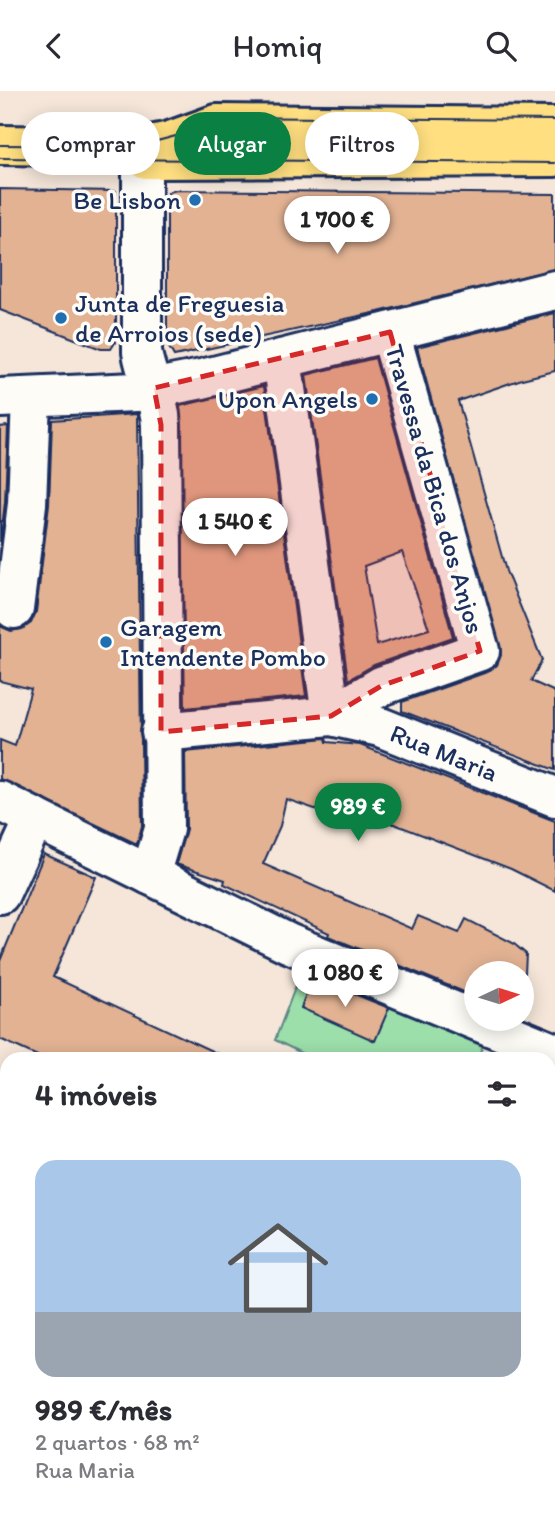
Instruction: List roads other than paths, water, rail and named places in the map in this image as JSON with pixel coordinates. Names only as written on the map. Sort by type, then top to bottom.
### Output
[{"type":"main road","points":[[0,145],[141,147],[170,141],[217,124],[555,127]]},
{"type":"main road","points":[[160,159],[555,156]]},
{"type":"main road","points":[[0,158],[21,158]]},
{"type":"street","points":[[142,175],[142,352],[161,415],[161,732],[164,829],[150,876]]},
{"type":"street","points":[[14,609],[27,504],[16,398],[136,392],[282,359],[555,290]]},
{"type":"street","name":"Travessa da Bica dos Anjos","points":[[331,716],[381,687],[480,651],[390,332]]},
{"type":"street","points":[[161,732],[331,716],[282,359]]},
{"type":"street","name":"Rua Maria","points":[[331,716],[380,727],[555,797]]},
{"type":"street","points":[[0,801],[288,943],[553,1052]]},
{"type":"street","points":[[0,894],[35,818]]},
{"type":"tram line","points":[[0,145],[138,146],[176,136],[218,117],[555,120]]},
{"type":"tram line","points":[[0,158],[555,163]]},
{"type":"place","name":"Be Lisbon","points":[[195,200]]},
{"type":"place","name":"Junta de Freguesia de Arroios (sede)","points":[[61,318]]},
{"type":"place","name":"Upon Angels","points":[[372,399]]},
{"type":"place","name":"Garagem Intendente Pombo","points":[[106,642]]}]
